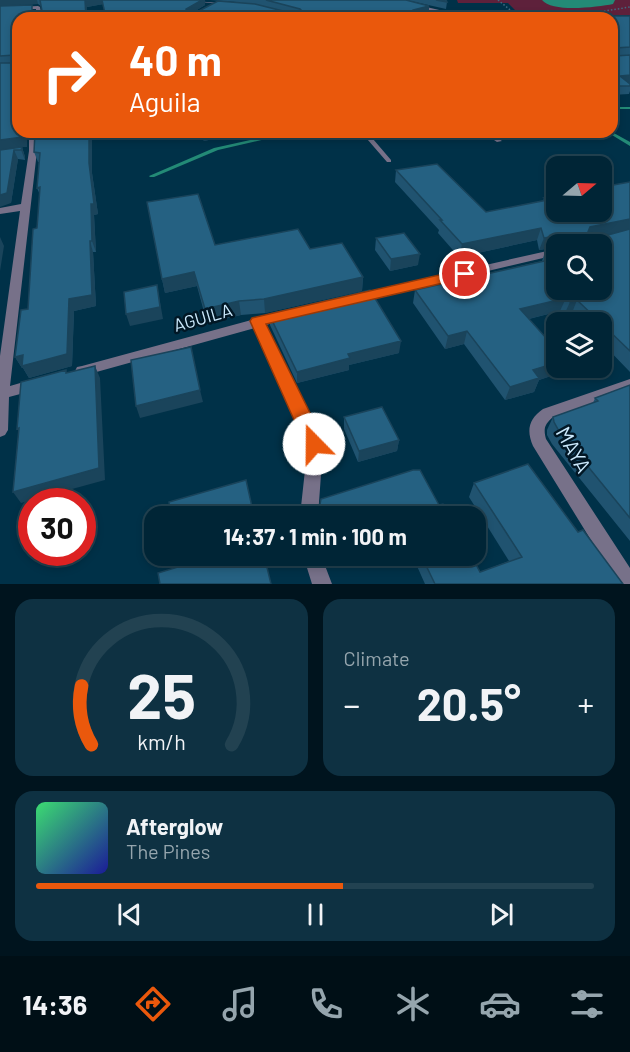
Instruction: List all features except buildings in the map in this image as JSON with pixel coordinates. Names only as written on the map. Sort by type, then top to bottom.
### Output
[{"type":"street","points":[[185,0],[237,5]]},
{"type":"street","points":[[208,8],[225,0]]},
{"type":"street","points":[[390,0],[440,12]]},
{"type":"street","points":[[0,9],[38,7],[40,12]]},
{"type":"street","points":[[0,430],[1,394],[24,207],[27,152],[31,138]]},
{"type":"street","points":[[0,211],[24,207]]},
{"type":"street","points":[[350,300],[546,254]]},
{"type":"street","name":"AGUILA","points":[[66,376],[258,321],[304,311]]},
{"type":"street","points":[[258,321],[314,444],[315,458],[310,506]]},
{"type":"street","points":[[1,394],[45,382]]},
{"type":"street","name":"MAYA","points":[[629,584],[546,454],[536,430],[539,420],[548,412],[630,385]]},
{"type":"street","points":[[316,566],[322,584]]},
{"type":"lane","points":[[369,138],[389,161]]},
{"type":"lane","points":[[494,138],[499,141]]},
{"type":"path","points":[[498,0],[513,12]]},
{"type":"path","points":[[598,12],[630,7]]},
{"type":"shaded area","points":[[457,0],[544,0],[582,5],[606,0],[630,0],[630,15],[618,15],[618,12],[517,12],[508,3],[458,3]]},
{"type":"waterway","points":[[550,0],[590,4],[607,0]]},
{"type":"waterway","points":[[618,108],[630,108]]},
{"type":"waterway","points":[[618,137],[630,144]]},
{"type":"waterway","points":[[152,176],[216,149],[266,138]]},
{"type":"route","points":[[314,444],[258,321],[465,274]]}]
